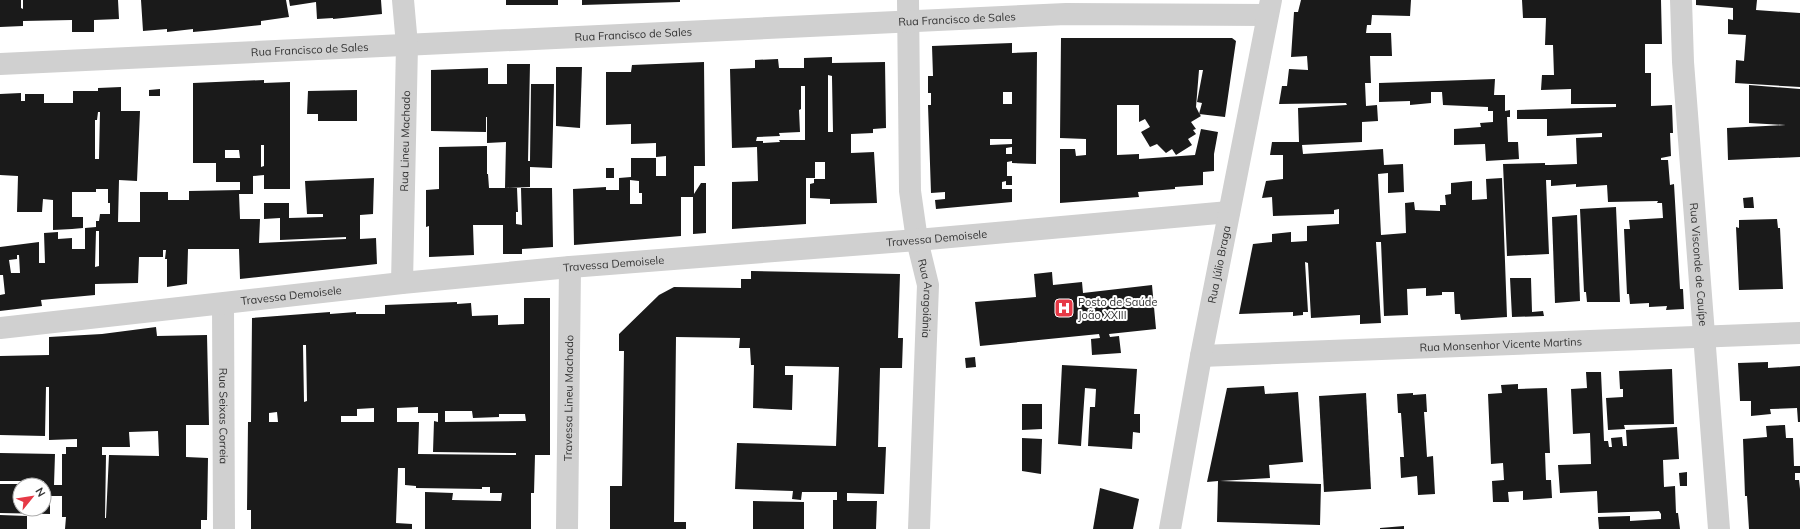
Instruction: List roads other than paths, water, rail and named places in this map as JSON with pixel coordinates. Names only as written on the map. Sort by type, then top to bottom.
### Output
[{"type":"street","name":"Rua Lineu Machado","points":[[402,283],[406,45],[403,0]]},
{"type":"street","name":"Rua Visconde de Cauípe","points":[[1681,0],[1683,70],[1719,529]]},
{"type":"street","name":"Rua Francisco de Sales","points":[[0,64],[406,45],[908,10],[1066,14],[1269,8]]},
{"type":"street","name":"Rua Júlio Braga","points":[[1170,529],[1201,356],[1269,8]]},
{"type":"street","name":"Rua Aragoiânia","points":[[908,10],[910,191],[917,240],[928,285],[919,529]]},
{"type":"street","name":"Travessa Demoisele","points":[[0,328],[402,283],[570,267],[917,240],[1229,212]]},
{"type":"street","name":"Travessa Lineu Machado","points":[[567,529],[570,267]]},
{"type":"street","name":"Rua Seixas Correia","points":[[223,304],[224,529]]},
{"type":"street","name":"Rua Monsenhor Vicente Martins","points":[[1201,356],[1800,333]]},
{"type":"place","name":"Posto de Saúde João XXIII","points":[[1064,308]]}]
